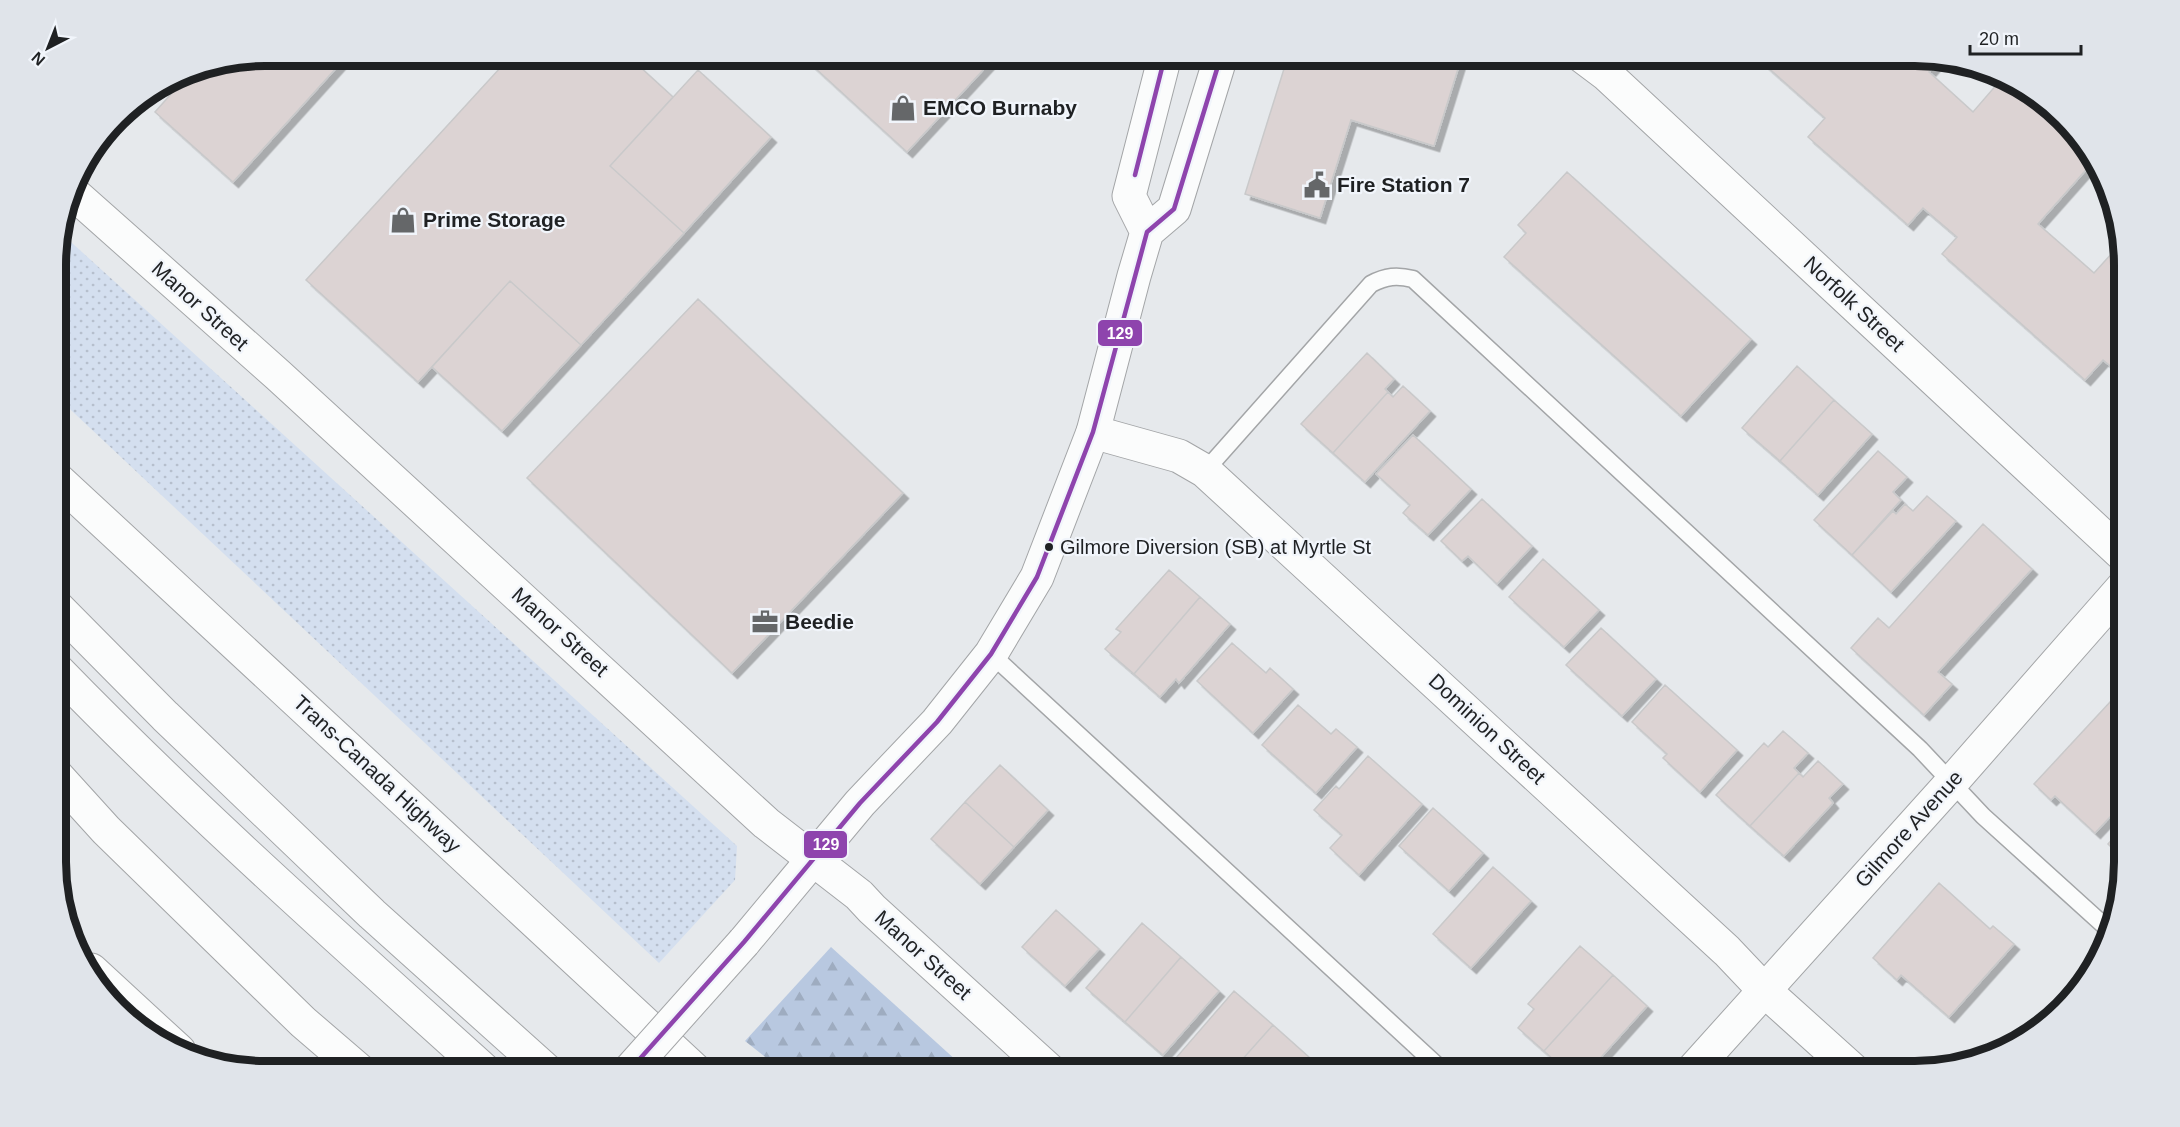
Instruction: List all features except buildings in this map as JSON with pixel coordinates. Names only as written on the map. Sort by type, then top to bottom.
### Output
[{"type":"main road","points":[[1147,232],[1129,196],[1162,66]]},
{"type":"main road","points":[[638,1061],[744,942],[860,803],[937,722],[992,654],[1037,577],[1093,432],[1147,232],[1174,209],[1218,66]]},
{"type":"main road","name":"Norfolk Street","points":[[1595,66],[2114,547]]},
{"type":"main road","name":"Manor Street","points":[[78,197],[278,375],[766,823],[859,895],[1039,1061]]},
{"type":"main road","name":"Dominion Street","points":[[1093,432],[1179,456],[1206,471],[1727,951],[1764,990],[1843,1061]]},
{"type":"main road","name":"Trans-Canada Highway","points":[[66,487],[685,1061]]},
{"type":"main road","name":"Gilmore Avenue","points":[[1701,1061],[1952,782],[2114,597]]},
{"type":"main road","points":[[66,616],[165,716],[372,914],[537,1061]]},
{"type":"main road","points":[[66,679],[125,740],[331,932],[474,1061]]},
{"type":"main road","points":[[66,786],[106,830],[277,997],[349,1061]]},
{"type":"main road","points":[[113,991],[145,1020]]},
{"type":"lane","points":[[1206,471],[1371,284],[1381,278],[1392,276],[1413,279],[1920,749],[1983,816],[2103,925]]},
{"type":"lane","points":[[992,654],[1432,1061]]},
{"type":"shaded area","points":[[68,239],[737,846],[735,880],[659,963],[66,405],[66,252]]},
{"type":"green space","points":[[831,947],[957,1061],[770,1061],[745,1041]]},
{"type":"transit line","name":"129","points":[[1135,175],[1162,66]]},
{"type":"transit line","name":"129","points":[[638,1061],[744,942],[860,803],[937,722],[991,654],[1037,577],[1093,432],[1147,232],[1174,209],[1218,66]]},
{"type":"place","name":"EMCO Burnaby","points":[[903,108]]},
{"type":"place","name":"Fire Station 7","points":[[1317,185]]},
{"type":"place","name":"Prime Storage","points":[[403,220]]},
{"type":"place","name":"Gilmore Diversion (SB) at Myrtle St","points":[[1049,547]]},
{"type":"place","name":"Beedie","points":[[765,622]]}]
